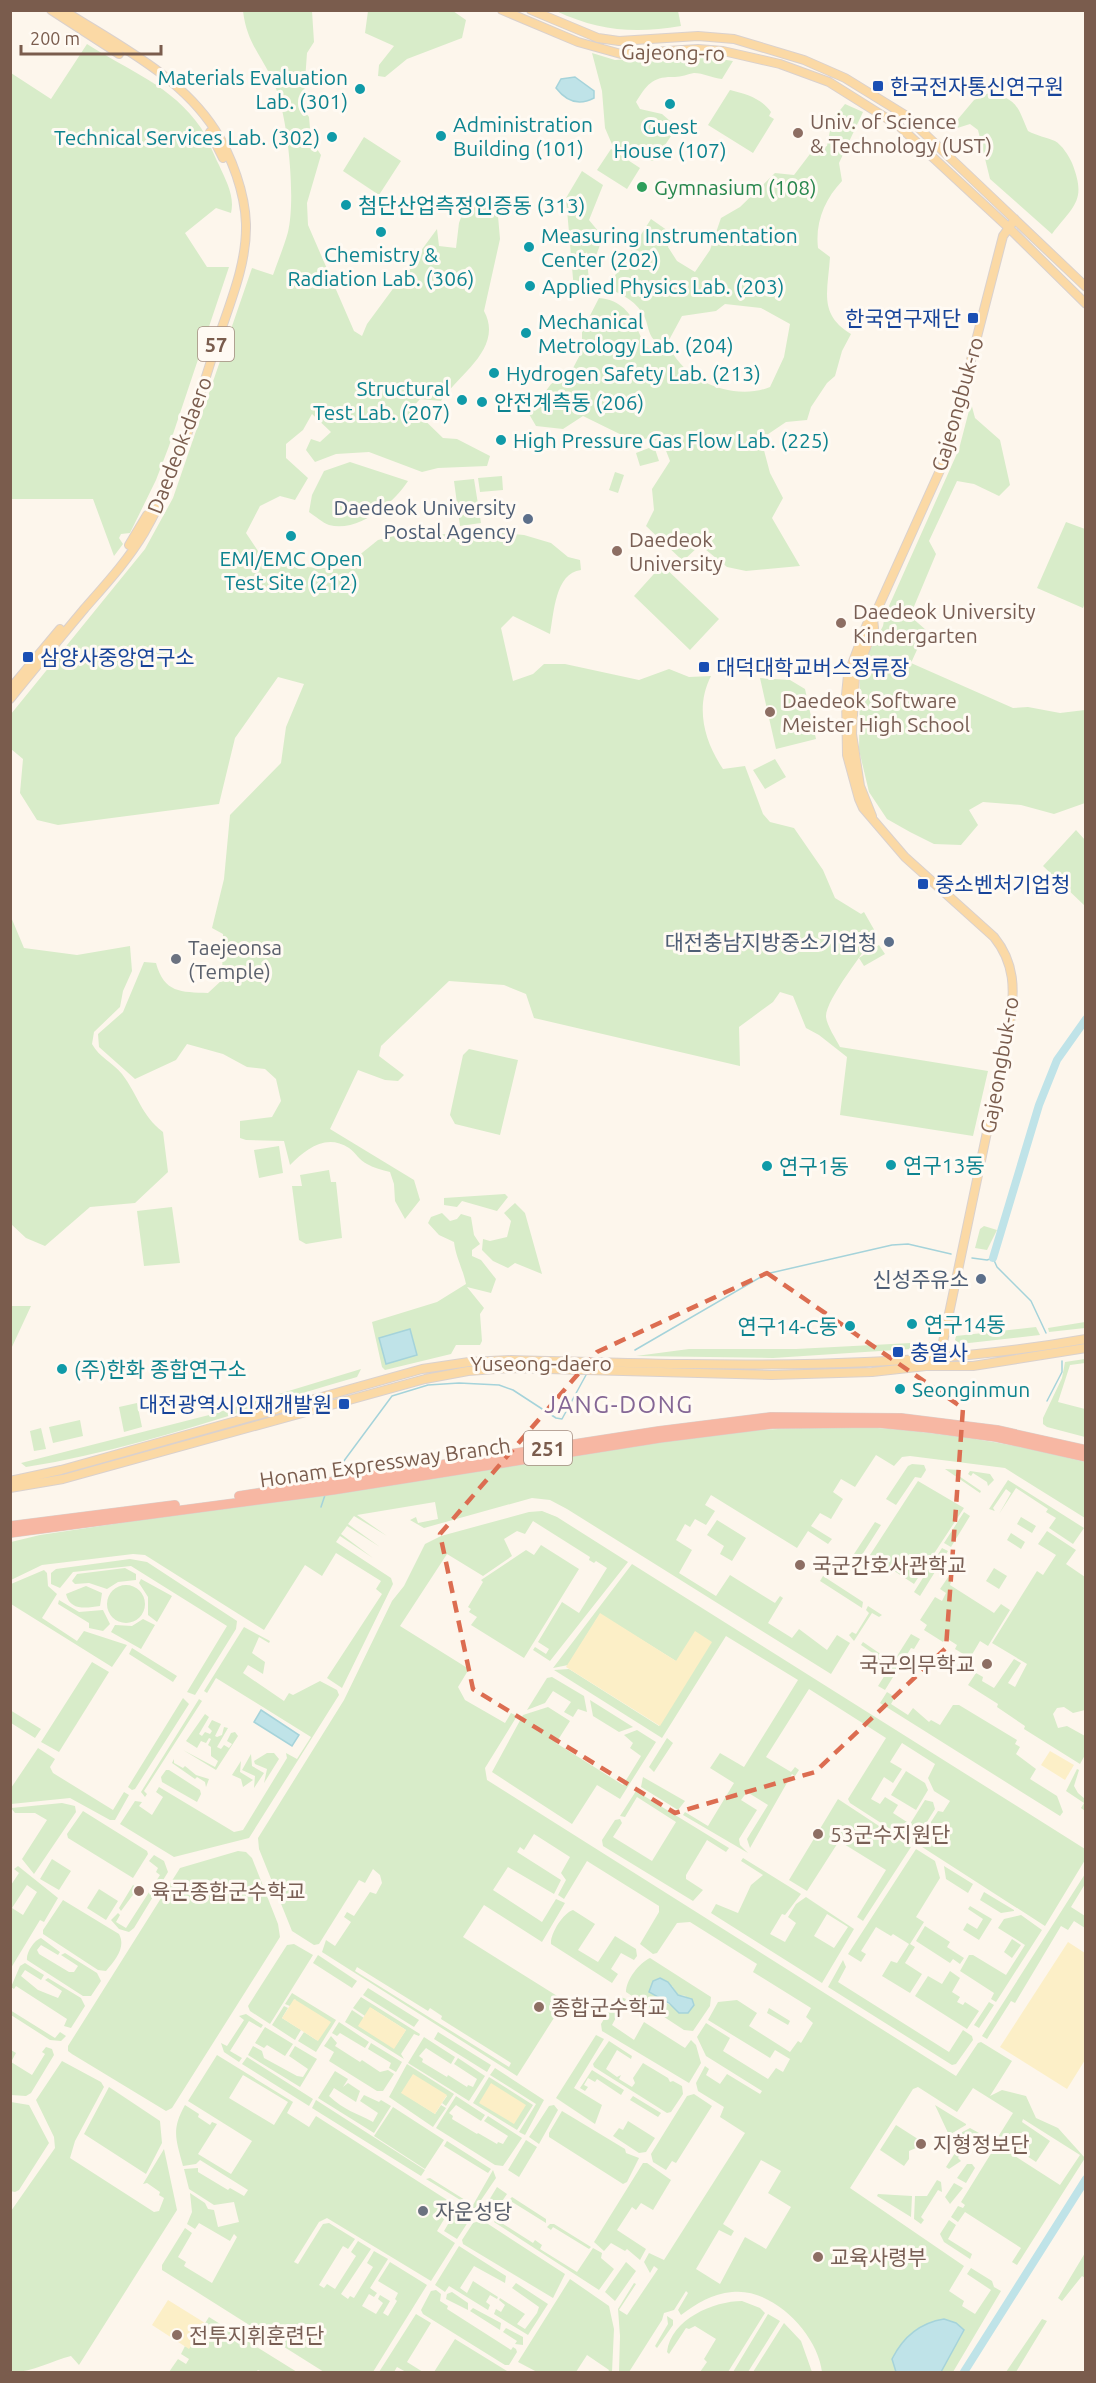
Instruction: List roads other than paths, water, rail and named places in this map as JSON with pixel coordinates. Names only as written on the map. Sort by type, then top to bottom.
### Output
[{"type":"highway","name":"Honam Expressway Branch","points":[[10,1526],[220,1499],[659,1431],[771,1416],[873,1416],[931,1421],[997,1431],[1086,1450]]},
{"type":"highway","name":"Honam Expressway Branch","points":[[10,1533],[333,1490],[660,1438],[772,1424],[878,1423],[929,1428],[996,1437],[1086,1457]]},
{"type":"main road","name":"Gajeong-ro","points":[[502,10],[578,42],[621,54],[698,49],[723,51],[810,74],[853,95],[899,126],[999,218],[1086,304]]},
{"type":"main road","name":"Gajeong-ro","points":[[531,10],[598,38],[619,41],[698,36],[734,39],[804,60],[833,72],[868,90],[905,115],[1086,287]]},
{"type":"main road","name":"Daedeok-daero","points":[[10,689],[118,562],[157,497],[236,270],[241,234],[238,198],[232,177],[198,115],[168,86],[61,12]]},
{"type":"main road","name":"Daedeok-daero","points":[[10,699],[122,565],[144,534],[162,498],[183,444],[235,286],[245,241],[245,207],[240,187],[223,144],[202,112],[181,89],[61,12]]},
{"type":"main road","points":[[999,218],[1002,236],[1017,237]]},
{"type":"main road","name":"Gajeongbuk-ro","points":[[939,1361],[1010,1022],[1014,996],[1013,976],[1002,947],[994,937],[911,863],[863,808],[852,782],[846,728],[848,675],[867,624],[873,619],[946,457],[1002,236],[1015,219]]},
{"type":"main road","name":"Yuseong-daero","points":[[10,1488],[63,1479],[378,1391],[468,1371],[510,1368],[772,1375],[872,1372],[1086,1339]]},
{"type":"main road","name":"Yuseong-daero","points":[[10,1481],[61,1470],[422,1369],[468,1362],[511,1360],[774,1366],[939,1361],[973,1366],[1086,1348]]},
{"type":"water","points":[[575,77],[594,91],[594,98],[583,102],[573,101],[556,88],[561,79]]},
{"type":"water","points":[[410,1329],[417,1355],[386,1364],[379,1338]]},
{"type":"water","points":[[261,1710],[299,1735],[292,1746],[254,1722]]},
{"type":"water","points":[[660,1978],[668,1982],[678,1995],[692,1999],[694,2005],[688,2013],[679,2013],[669,2003],[649,1992],[653,1981]]},
{"type":"water","points":[[944,2319],[956,2323],[964,2330],[941,2372],[896,2372],[892,2359],[901,2344],[919,2328]]},
{"type":"waterway","points":[[993,1258],[1039,1105],[1057,1060],[1086,1019]]},
{"type":"waterway","points":[[635,1350],[766,1274],[892,1245],[908,1244],[951,1254]]},
{"type":"waterway","points":[[972,1258],[987,1260],[993,1258],[997,1267],[1031,1301],[1046,1333]]},
{"type":"waterway","points":[[1047,1401],[1062,1372],[1062,1361]]},
{"type":"waterway","points":[[332,1477],[392,1396],[428,1385],[459,1383],[499,1385],[513,1390],[556,1418],[562,1419],[586,1375]]},
{"type":"waterway","points":[[321,1507],[325,1495]]},
{"type":"waterway","points":[[964,2372],[1086,2179]]},
{"type":"place","name":"한국전자통신연구원","points":[[878,86]]},
{"type":"place","name":"Materials Evaluation Lab. (301)","points":[[360,89]]},
{"type":"place","name":"Guest House (107)","points":[[670,104]]},
{"type":"place","name":"Univ. of Science & Technology (UST)","points":[[798,133]]},
{"type":"place","name":"Administration Building (101)","points":[[441,136]]},
{"type":"place","name":"Technical Services Lab. (302)","points":[[332,137]]},
{"type":"place","name":"Gymnasium (108)","points":[[642,187]]},
{"type":"place","name":"첨단산업측정인증동 (313)","points":[[346,205]]},
{"type":"place","name":"Chemistry & Radiation Lab. (306)","points":[[381,232]]},
{"type":"place","name":"Measuring Instrumentation Center (202)","points":[[529,247]]},
{"type":"place","name":"Applied Physics Lab. (203)","points":[[530,286]]},
{"type":"place","name":"한국연구재단","points":[[973,318]]},
{"type":"place","name":"Mechanical Metrology Lab. (204)","points":[[526,333]]},
{"type":"place","name":"Hydrogen Safety Lab. (213)","points":[[494,373]]},
{"type":"place","name":"Structural Test Lab. (207)","points":[[462,400]]},
{"type":"place","name":"안전계측동 (206)","points":[[482,402]]},
{"type":"place","name":"High Pressure Gas Flow Lab. (225)","points":[[501,440]]},
{"type":"place","name":"Daedeok University Postal Agency","points":[[528,519]]},
{"type":"place","name":"EMI/EMC Open Test Site (212)","points":[[291,536]]},
{"type":"place","name":"Daedeok University","points":[[617,551]]},
{"type":"place","name":"Daedeok University Kindergarten","points":[[841,623]]},
{"type":"place","name":"삼양사중앙연구소","points":[[28,657]]},
{"type":"place","name":"대덕대학교버스정류장","points":[[704,667]]},
{"type":"place","name":"Daedeok Software Meister High School","points":[[770,712]]},
{"type":"place","name":"중소벤처기업청","points":[[923,884]]},
{"type":"place","name":"대전충남지방중소기업청","points":[[889,942]]},
{"type":"place","name":"Taejeonsa (Temple)","points":[[176,959]]},
{"type":"place","name":"연구13동","points":[[891,1165]]},
{"type":"place","name":"연구1동","points":[[767,1166]]},
{"type":"place","name":"신성주유소","points":[[981,1279]]},
{"type":"place","name":"연구14동","points":[[912,1324]]},
{"type":"place","name":"연구14-C동","points":[[850,1326]]},
{"type":"place","name":"충열사","points":[[898,1352]]},
{"type":"place","name":"(주)한화 종합연구소","points":[[62,1369]]},
{"type":"place","name":"Seonginmun","points":[[900,1389]]},
{"type":"place","name":"대전광역시인재개발원","points":[[344,1404]]},
{"type":"place","name":"국군간호사관학교","points":[[800,1565]]},
{"type":"place","name":"국군의무학교","points":[[987,1664]]},
{"type":"place","name":"53군수지원단","points":[[818,1834]]},
{"type":"place","name":"육군종합군수학교","points":[[139,1891]]},
{"type":"place","name":"종합군수학교","points":[[539,2007]]},
{"type":"place","name":"지형정보단","points":[[921,2144]]},
{"type":"place","name":"자운성당","points":[[423,2211]]},
{"type":"place","name":"교육사령부","points":[[818,2257]]},
{"type":"place","name":"전투지휘훈련단","points":[[177,2335]]},
{"type":"district","name":"JANG-DONG","points":[[619,1404]]}]
